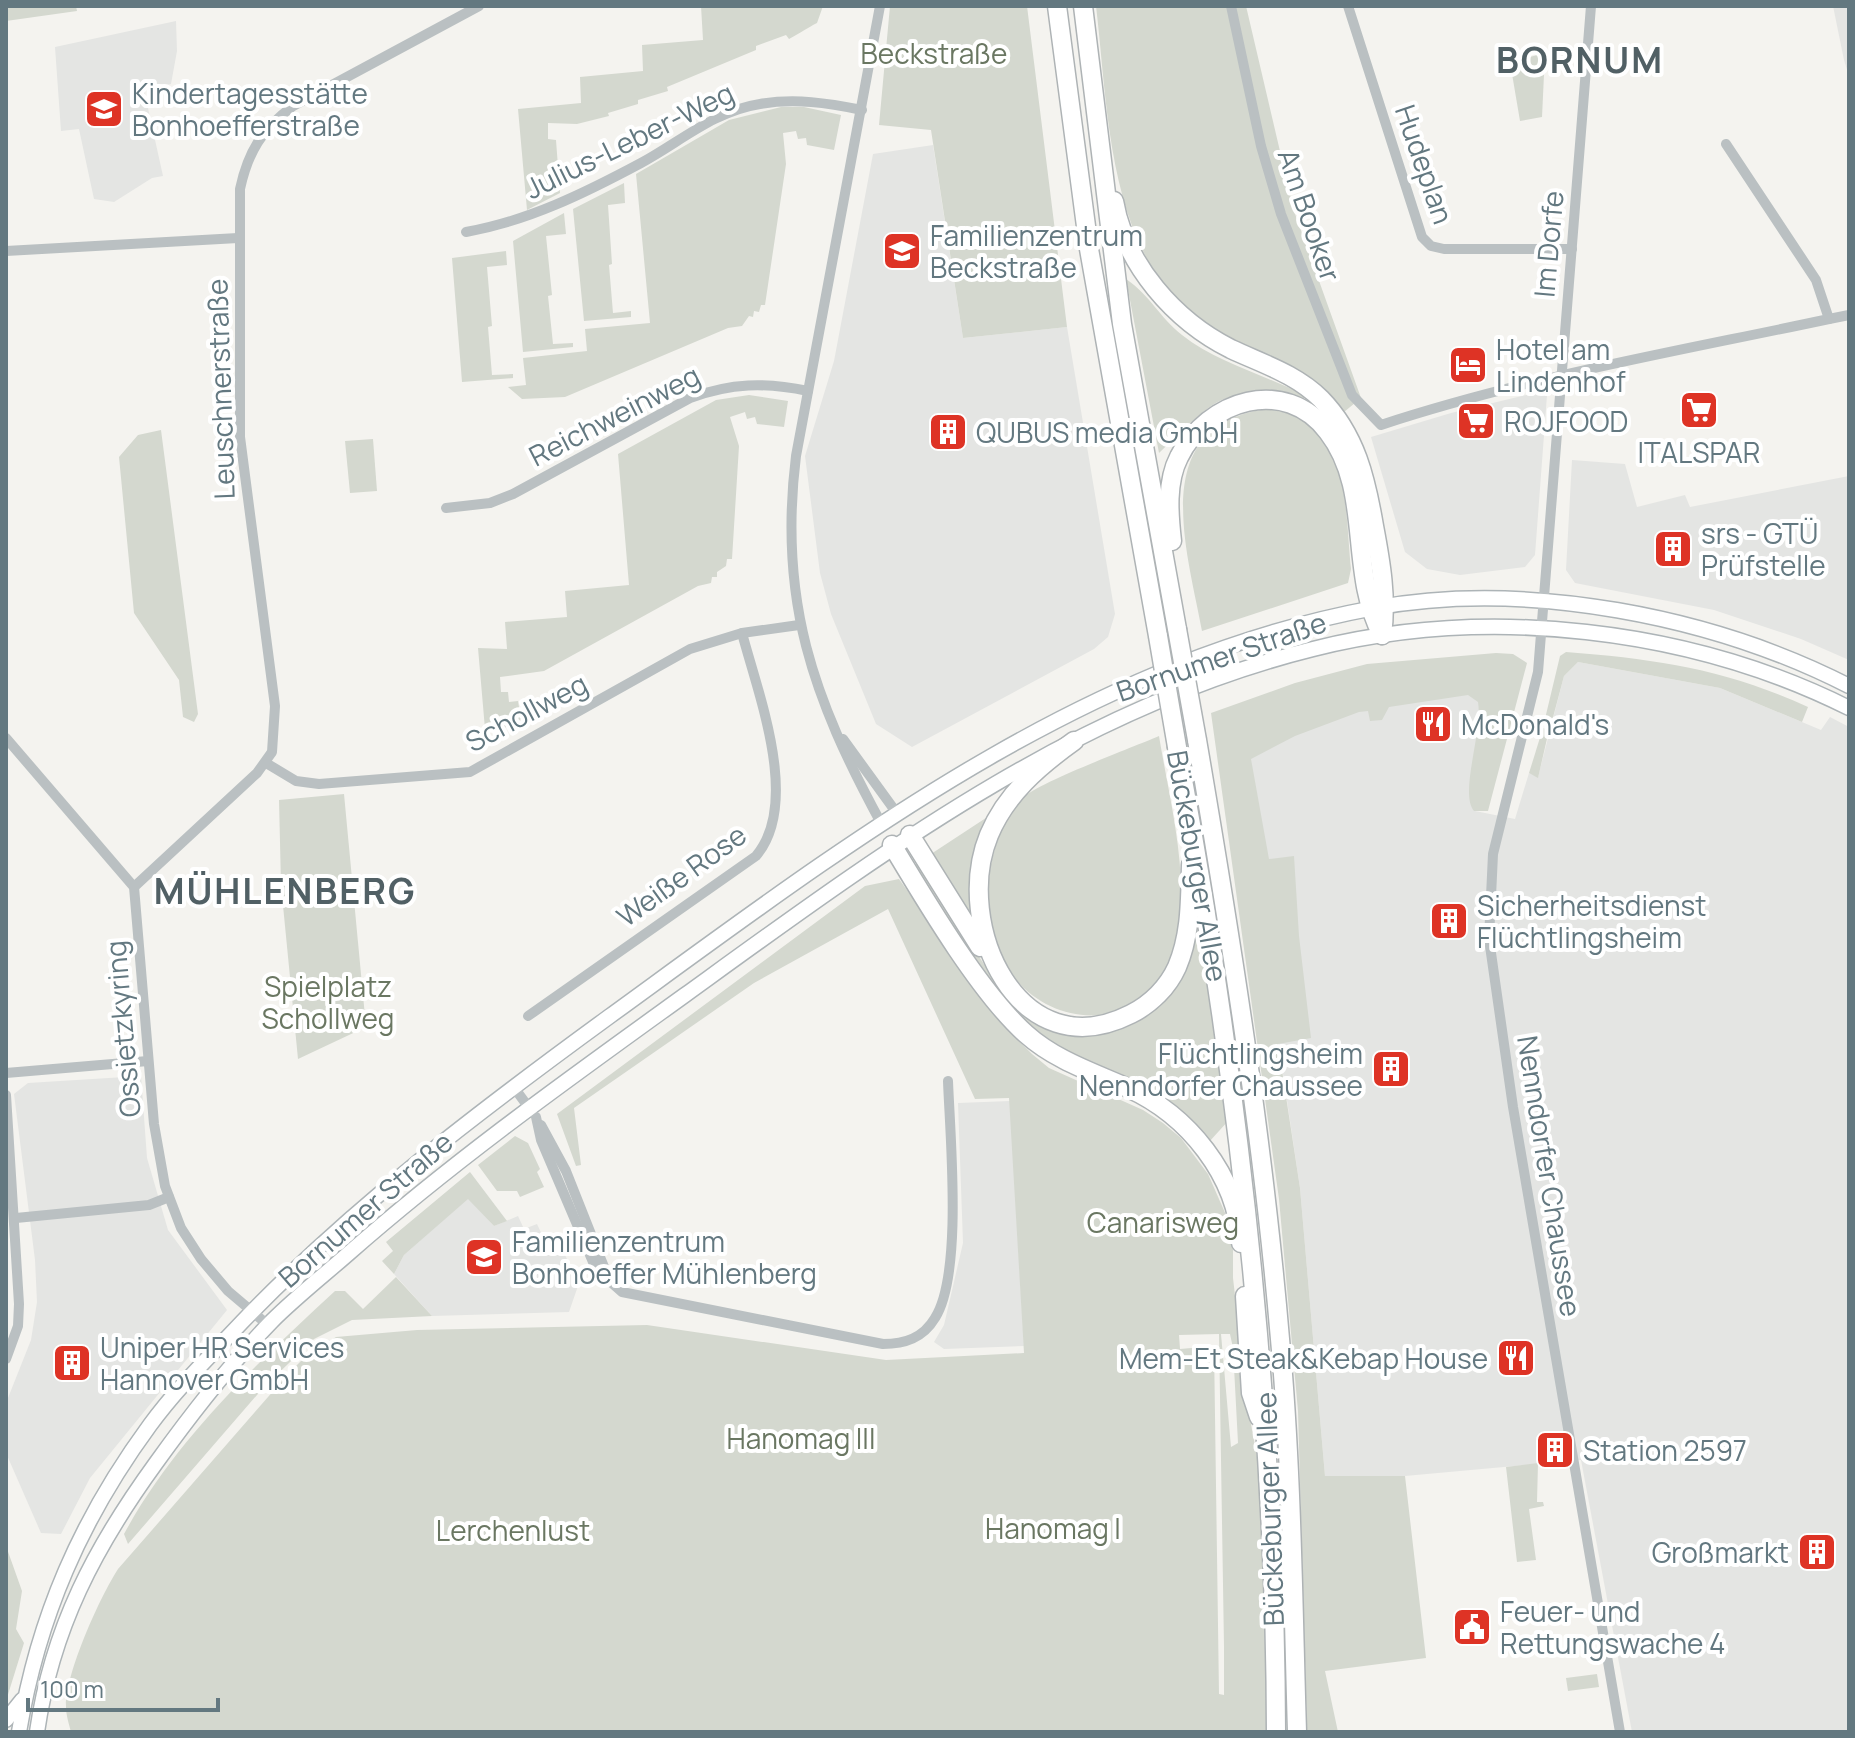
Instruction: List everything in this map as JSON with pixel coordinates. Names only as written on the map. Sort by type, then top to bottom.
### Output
[{"type":"highway","name":"Bückeburger Allee","points":[[1057,6],[1089,249],[1208,910],[1231,1070],[1255,1279],[1269,1452],[1276,1732]]},
{"type":"highway","name":"Bückeburger Allee","points":[[1083,6],[1122,324],[1197,740],[1250,1066],[1270,1232],[1288,1480],[1297,1732]]},
{"type":"highway","points":[[1098,144],[1108,167],[1116,211],[1134,253],[1166,302],[1208,335],[1304,384],[1337,417],[1365,474],[1377,608]]},
{"type":"highway","points":[[1177,629],[1170,518],[1177,459],[1204,422],[1225,408],[1247,401],[1275,402],[1302,410],[1327,430],[1336,443],[1353,484],[1382,635]]},
{"type":"highway","points":[[1003,983],[980,924],[979,878],[983,855],[994,825],[1013,796],[1043,764],[1074,741]]},
{"type":"highway","points":[[910,835],[1003,983],[1039,1013],[1079,1024],[1119,1020],[1152,1000],[1165,987],[1183,951],[1190,909],[1191,865],[1177,747]]},
{"type":"highway","points":[[892,845],[976,974],[1012,1021],[1057,1057],[1152,1100],[1186,1127],[1215,1164],[1241,1236],[1251,1393],[1269,1452]]},
{"type":"main road","name":"Bornumer Straße","points":[[19,1732],[24,1697],[54,1592],[94,1508],[154,1419],[253,1311],[348,1219],[513,1086],[896,812],[1075,708],[1244,641],[1377,608],[1465,601],[1544,602],[1632,614],[1732,636],[1803,663],[1849,686]]},
{"type":"main road","name":"Bornumer Straße","points":[[37,1732],[40,1712],[74,1598],[95,1553],[176,1435],[268,1325],[429,1185],[892,845],[998,781],[1074,741],[1179,693],[1252,666],[1382,635],[1451,628],[1542,630],[1683,649],[1726,659],[1849,708]]},
{"type":"main road","points":[[896,812],[910,835]]},
{"type":"main road","points":[[881,823],[892,845]]},
{"type":"main road","points":[[6,1720],[24,1697]]},
{"type":"main road","points":[[40,1712],[46,1732]]},
{"type":"street","name":"Leuschnerstraße","points":[[266,763],[275,735],[275,706],[240,437],[238,238],[244,169],[249,153],[273,121],[293,106],[479,6]]},
{"type":"street","points":[[880,6],[808,391],[791,513],[799,625],[819,692],[851,770],[881,823]]},
{"type":"street","name":"Am Booker","points":[[1231,6],[1261,146],[1281,214],[1352,395],[1381,425],[1451,401],[1562,374]]},
{"type":"street","name":"Hudeplan","points":[[1348,6],[1422,237],[1431,246],[1444,249],[1572,249]]},
{"type":"street","name":"Im Dorfe","points":[[1542,630],[1591,6]]},
{"type":"street","name":"Julius-Leber-Weg","points":[[466,232],[523,219],[640,163],[732,111],[796,99],[862,110]]},
{"type":"street","points":[[1726,144],[1816,280],[1829,319]]},
{"type":"street","points":[[6,251],[238,238]]},
{"type":"street","points":[[1562,374],[1849,315]]},
{"type":"street","name":"Reichweinweg","points":[[446,508],[490,503],[513,494],[690,398],[713,390],[752,384],[808,391]]},
{"type":"street","name":"Schollweg","points":[[266,763],[296,781],[319,784],[470,772],[690,649],[742,633],[799,625]]},
{"type":"street","name":"Nenndorfer Chaussee","points":[[1542,630],[1531,709],[1493,854],[1490,947],[1570,1451],[1620,1732]]},
{"type":"street","name":"Weiße Rose","points":[[528,1016],[756,856],[767,843],[776,819],[774,767],[742,633]]},
{"type":"street","points":[[836,730],[896,812]]},
{"type":"street","points":[[6,738],[134,887],[266,763]]},
{"type":"street","name":"Ossietzkyring","points":[[134,887],[158,1150],[169,1197],[181,1228],[201,1259],[228,1291],[268,1325]]},
{"type":"street","points":[[6,1073],[148,1061]]},
{"type":"street","points":[[513,1086],[555,1147],[608,1277],[622,1292],[883,1344],[901,1344],[918,1336],[936,1318],[953,1243],[948,1081]]},
{"type":"street","points":[[6,1095],[19,1304],[18,1326],[6,1359]]},
{"type":"street","points":[[16,1218],[149,1205],[169,1197]]},
{"type":"shaded area","points":[[1833,6],[1849,6],[1849,76],[1844,60]]},
{"type":"shaded area","name":"Kindertagesstätte Bonhoefferstraße","points":[[176,21],[177,51],[171,84],[144,90],[163,176],[152,178],[114,202],[94,199],[79,129],[61,131],[55,47]]},
{"type":"shaded area","points":[[933,145],[963,338],[1067,327],[1115,614],[1108,637],[1094,649],[912,747],[876,724],[831,614],[820,573],[805,456],[834,361],[873,154]]},
{"type":"shaded area","points":[[1543,391],[1547,395],[1535,555],[1525,567],[1460,575],[1427,569],[1405,552],[1371,437],[1451,413]]},
{"type":"shaded area","points":[[1572,460],[1625,464],[1637,507],[1685,495],[1690,507],[1849,476],[1849,660],[1801,639],[1714,610],[1575,583],[1566,570]]},
{"type":"shaded area","points":[[1578,662],[1720,688],[1821,730],[1830,717],[1849,727],[1849,1732],[1632,1732],[1581,1460],[1405,1476],[1325,1476],[1300,1188],[1233,737],[1446,682],[1503,688],[1475,811],[1515,819],[1529,773],[1538,777],[1564,676]]},
{"type":"shaded area","points":[[141,1076],[147,1158],[168,1230],[227,1310],[90,1478],[61,1534],[41,1533],[6,1453],[6,1403],[31,1340],[37,1302],[35,1260],[14,1094],[28,1083]]},
{"type":"shaded area","points":[[1010,1101],[1024,1346],[944,1349],[934,1342],[944,1325],[963,1243],[958,1103]]},
{"type":"shaded area","name":"Familienzentrum Bonhoeffer Mühlenberg","points":[[468,1198],[494,1226],[518,1216],[524,1229],[537,1224],[546,1243],[557,1239],[579,1283],[569,1312],[432,1316],[394,1274],[404,1255]]},
{"type":"green space","points":[[6,6],[76,6],[77,11],[6,21]]},
{"type":"green space","points":[[701,6],[823,6],[817,23],[789,39],[786,35],[756,46],[756,50],[667,87],[668,91],[638,100],[638,104],[577,124],[548,123],[548,139],[556,140],[560,193],[527,210],[518,109],[581,103],[580,77],[643,71],[642,45],[703,40]]},
{"type":"green space","name":"Beckstraße","points":[[890,6],[1027,6],[1067,327],[963,338],[931,130],[879,125]]},
{"type":"green space","points":[[1096,6],[1246,6],[1294,211],[1361,398],[1344,412],[1297,373],[1211,328],[1177,300],[1151,266],[1132,226],[1119,184]]},
{"type":"green space","points":[[1545,53],[1542,117],[1520,121],[1510,62]]},
{"type":"green space","points":[[781,107],[804,107],[841,115],[834,150],[807,145],[806,138],[798,139],[796,131],[783,133],[786,164],[765,305],[761,305],[759,312],[754,311],[753,317],[749,316],[742,326],[728,328],[565,397],[522,399],[508,387],[526,385],[523,358],[587,351],[585,329],[650,323],[636,174],[729,120]]},
{"type":"green space","points":[[624,183],[625,203],[608,205],[612,264],[609,265],[613,313],[631,311],[631,317],[584,321],[573,209]]},
{"type":"green space","points":[[564,213],[566,234],[546,236],[552,295],[548,296],[553,344],[573,343],[573,347],[523,352],[513,241]]},
{"type":"green space","points":[[506,251],[507,265],[487,267],[492,326],[488,327],[492,375],[513,374],[513,378],[462,382],[452,258]]},
{"type":"green space","points":[[1126,279],[1195,345],[1304,395],[1304,402],[1254,394],[1222,400],[1194,419],[1159,453]]},
{"type":"green space","points":[[749,395],[788,401],[784,427],[757,424],[755,417],[747,419],[745,412],[730,417],[739,446],[732,559],[727,559],[726,566],[717,572],[717,577],[712,577],[711,583],[698,586],[544,671],[500,677],[501,692],[508,692],[509,702],[518,701],[521,719],[497,732],[485,729],[478,648],[507,649],[505,622],[567,617],[565,591],[629,585],[618,454],[716,400]]},
{"type":"green space","points":[[1267,409],[1292,414],[1309,422],[1325,440],[1334,457],[1344,493],[1351,569],[1348,583],[1202,631],[1184,529],[1184,495],[1189,465],[1204,439],[1229,420]]},
{"type":"green space","points":[[161,430],[198,714],[194,722],[183,717],[179,680],[134,613],[119,457],[138,435]]},
{"type":"green space","points":[[373,439],[377,491],[350,493],[345,441]]},
{"type":"green space","points":[[1566,652],[1690,668],[1748,683],[1808,707],[1802,722],[1720,688],[1578,662],[1564,676],[1551,725],[1544,723],[1560,656]]},
{"type":"green space","points":[[1513,654],[1527,663],[1488,811],[1474,811],[1470,802],[1470,777],[1479,715],[1478,702],[1468,695],[1389,707],[1382,720],[1370,721],[1368,711],[1359,712],[1295,736],[1251,759],[1269,859],[1294,856],[1299,936],[1311,1038],[1278,1044],[1300,1188],[1325,1476],[1405,1476],[1426,1658],[1325,1671],[1338,1732],[1307,1732],[1298,1411],[1279,1199],[1211,713],[1295,683],[1367,664]]},
{"type":"green space","points":[[1543,728],[1549,730],[1538,778],[1529,773]]},
{"type":"green space","points":[[1159,736],[1181,875],[1180,922],[1167,969],[1141,999],[1107,1014],[1071,1013],[1036,998],[1008,969],[991,926],[990,871],[997,843],[1015,806],[1031,792]]},
{"type":"green space","name":"Spielplatz Schollweg","points":[[344,794],[366,1027],[298,1059],[281,885],[279,800]]},
{"type":"green space","points":[[995,812],[973,877],[972,919],[931,854]]},
{"type":"green space","points":[[917,864],[1004,994],[1038,1020],[1144,1016],[1198,917],[1229,1120],[1209,1142],[1176,1107],[1151,1090],[1107,1069],[1071,1058],[1037,1035],[978,967],[914,866]]},
{"type":"green space","points":[[899,879],[1004,1026],[1032,1054],[1049,1068],[1143,1110],[1163,1123],[1181,1138],[1208,1174],[1233,1231],[1233,1278],[1248,1408],[1263,1489],[1268,1732],[71,1732],[66,1707],[71,1675],[93,1616],[118,1569],[289,1373],[308,1354],[336,1337],[417,1330],[647,1325],[886,1360],[1024,1353],[1009,1098],[975,1099],[888,909],[754,983],[574,1108],[581,1165],[576,1166],[557,1114],[865,886]],"holes":[[[1219,1334],[1224,1647],[1224,1695],[1219,1694],[1214,1346],[1180,1349],[1179,1335]],[[1221,1334],[1230,1334],[1233,1348],[1238,1443],[1231,1447]]]},
{"type":"green space","points":[[515,1136],[528,1143],[544,1187],[520,1197],[517,1191],[497,1191],[478,1165]]},
{"type":"green space","points":[[470,1172],[507,1221],[494,1226],[468,1199],[404,1255],[394,1274],[382,1261],[393,1251],[386,1242]]},
{"type":"green space","points":[[396,1277],[432,1316],[352,1320],[314,1339],[263,1388],[128,1544],[124,1534],[168,1466],[219,1404],[276,1346],[335,1291],[345,1291],[363,1309]]},
{"type":"green space","points":[[1538,1463],[1537,1502],[1543,1502],[1544,1506],[1529,1509],[1536,1560],[1517,1562],[1506,1467]]},
{"type":"green space","points":[[6,1546],[22,1591],[16,1629],[24,1643],[6,1701]]},
{"type":"green space","points":[[1597,1674],[1599,1687],[1568,1691],[1566,1678]]},
{"type":"place","name":"Kindertagesstätte Bonhoefferstraße","points":[[104,109]]},
{"type":"place","name":"Familienzentrum Beckstraße","points":[[902,251]]},
{"type":"place","name":"Hotel am Lindenhof","points":[[1468,365]]},
{"type":"place","name":"ITALSPAR","points":[[1699,410]]},
{"type":"place","name":"ROJFOOD","points":[[1476,421]]},
{"type":"place","name":"QUBUS media GmbH","points":[[948,432]]},
{"type":"place","name":"srs - GTÜ Prüfstelle","points":[[1673,549]]},
{"type":"place","name":"McDonald's","points":[[1433,724]]},
{"type":"place","name":"Sicherheitsdienst Flüchtlingsheim","points":[[1449,921]]},
{"type":"place","name":"Flüchtlingsheim Nenndorfer Chaussee","points":[[1391,1069]]},
{"type":"place","name":"Familienzentrum Bonhoeffer Mühlenberg","points":[[484,1257]]},
{"type":"place","name":"Mem-Et Steak&Kebap House","points":[[1516,1358]]},
{"type":"place","name":"Uniper HR Services Hannover GmbH","points":[[72,1363]]},
{"type":"place","name":"Station 2597","points":[[1555,1450]]},
{"type":"place","name":"Großmarkt","points":[[1817,1552]]},
{"type":"place","name":"Feuer- und Rettungswache 4","points":[[1472,1627]]},
{"type":"district","name":"BORNUM","points":[[1580,59]]},
{"type":"district","name":"MÜHLENBERG","points":[[285,890]]},
{"type":"park label","name":"Canarisweg","points":[[1163,1222]]},
{"type":"park label","name":"Hanomag III","points":[[801,1438]]},
{"type":"park label","name":"Hanomag I","points":[[1053,1528]]},
{"type":"park label","name":"Lerchenlust","points":[[513,1530]]}]
